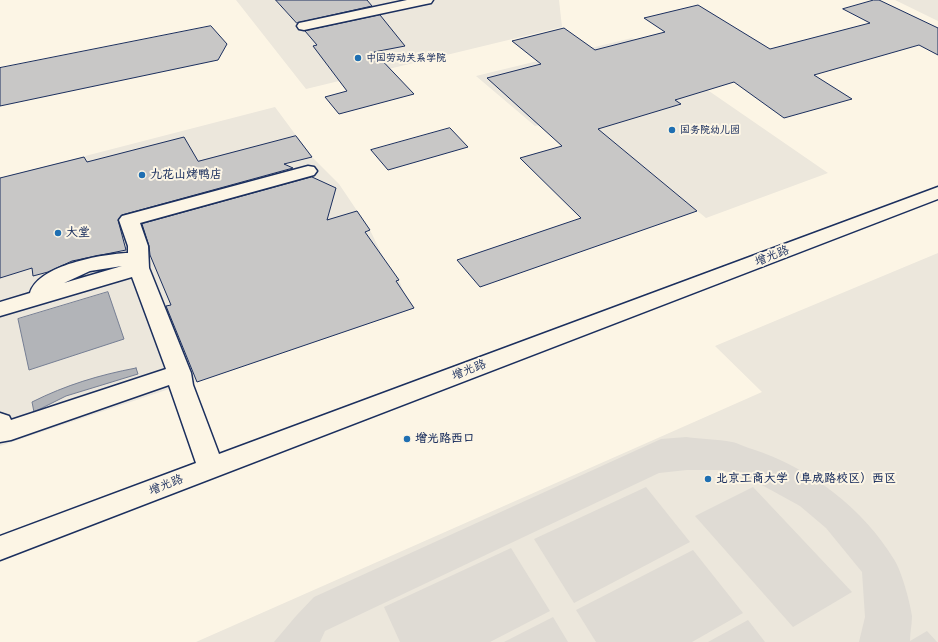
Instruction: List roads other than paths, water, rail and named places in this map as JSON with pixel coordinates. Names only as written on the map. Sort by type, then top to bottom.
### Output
[{"type":"street","points":[[304,26],[426,0]]},
{"type":"street","points":[[211,468],[181,385],[179,373],[139,268],[138,246],[129,220],[308,171]]},
{"type":"street","name":"增光路","points":[[0,548],[938,193]]},
{"type":"street","points":[[0,309],[139,268]]},
{"type":"street","points":[[0,423],[2,433],[179,373]]},
{"type":"place","name":"中国劳动关系学院","points":[[358,58]]},
{"type":"place","name":"国务院幼儿园","points":[[672,130]]},
{"type":"place","name":"九花山烤鸭店","points":[[142,175]]},
{"type":"place","name":"大堂","points":[[58,233]]},
{"type":"place","name":"增光路西口","points":[[407,439]]},
{"type":"place","name":"北京工商大学（阜成路校区）西区","points":[[708,479]]}]
